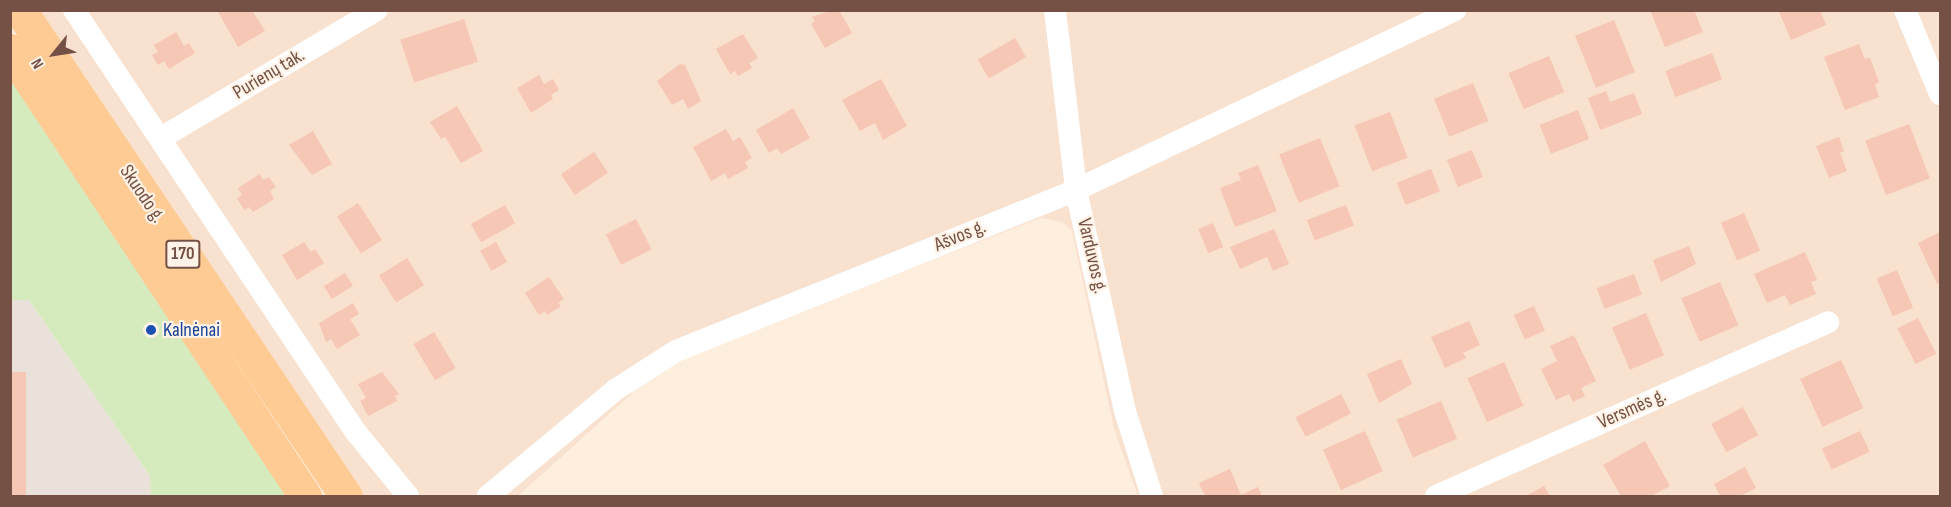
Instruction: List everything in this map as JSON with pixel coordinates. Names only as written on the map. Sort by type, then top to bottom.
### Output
[{"type":"main road","name":"Skuodo g.","points":[[20,10],[346,496]]},
{"type":"main road","name":"Skuodo g.","points":[[10,50],[305,496]]},
{"type":"street","points":[[74,10],[355,431],[408,496]]},
{"type":"street","name":"Purienų tak.","points":[[161,138],[378,10]]},
{"type":"street","name":"Varduvos g.","points":[[1055,10],[1076,190],[1125,411],[1152,496]]},
{"type":"street","name":"Ašvos g.","points":[[488,496],[615,390],[676,351],[1076,190],[1455,10]]},
{"type":"street","points":[[1905,10],[1941,94]]},
{"type":"street","name":"Versmės g.","points":[[1436,496],[1828,322]]},
{"type":"shaded area","points":[[30,11],[1940,11],[1940,496],[1138,496],[1114,429],[1072,231],[1062,222],[1040,218],[685,357],[649,378],[518,496],[352,496]]},
{"type":"shaded area","points":[[11,300],[29,300],[150,476],[151,496],[11,496]]},
{"type":"green space","points":[[10,76],[292,496],[151,496],[150,476],[29,300],[11,300]]},
{"type":"building","points":[[217,10],[252,10],[265,31],[238,47]]},
{"type":"building","points":[[839,10],[852,33],[825,48],[811,24],[815,21],[812,17]]},
{"type":"building","points":[[1650,10],[1694,10],[1703,32],[1665,47]]},
{"type":"building","points":[[1820,10],[1826,25],[1791,40],[1779,12]]},
{"type":"building","points":[[464,19],[478,62],[414,83],[400,40]]},
{"type":"building","points":[[1614,20],[1635,72],[1596,88],[1575,36]]},
{"type":"building","points":[[176,32],[184,46],[189,43],[195,53],[169,69],[164,61],[158,65],[152,55],[158,52],[154,45]]},
{"type":"building","points":[[743,34],[758,58],[749,63],[752,68],[738,76],[735,71],[730,74],[716,49]]},
{"type":"building","points":[[1015,38],[1026,57],[989,79],[978,60]]},
{"type":"building","points":[[1859,44],[1865,59],[1870,58],[1879,82],[1875,84],[1879,97],[1845,110],[1824,57]]},
{"type":"building","points":[[1712,53],[1722,79],[1675,97],[1665,71]]},
{"type":"building","points":[[1549,56],[1564,92],[1524,109],[1508,73]]},
{"type":"building","points":[[680,64],[685,65],[701,101],[688,109],[683,99],[672,105],[657,81]]},
{"type":"building","points":[[539,75],[544,84],[553,79],[559,90],[551,95],[553,99],[531,113],[517,88]]},
{"type":"building","points":[[881,79],[907,126],[883,140],[875,123],[860,131],[842,100]]},
{"type":"building","points":[[1473,83],[1488,121],[1449,137],[1434,99]]},
{"type":"building","points":[[1606,91],[1610,102],[1634,93],[1642,114],[1600,130],[1588,98]]},
{"type":"building","points":[[457,106],[483,151],[461,163],[445,137],[441,139],[430,122]]},
{"type":"building","points":[[793,108],[810,138],[781,154],[777,148],[769,153],[756,130]]},
{"type":"building","points":[[1578,110],[1589,139],[1551,154],[1540,125]]},
{"type":"building","points":[[1390,112],[1408,158],[1372,171],[1355,126]]},
{"type":"building","points":[[1909,124],[1930,178],[1886,195],[1865,141]]},
{"type":"building","points":[[726,129],[733,141],[740,137],[752,158],[745,162],[748,168],[728,179],[725,173],[711,181],[693,147]]},
{"type":"building","points":[[313,131],[332,164],[312,175],[289,145]]},
{"type":"building","points":[[1839,137],[1844,151],[1840,153],[1847,171],[1829,178],[1816,146]]},
{"type":"building","points":[[1320,138],[1339,186],[1299,203],[1279,154]]},
{"type":"building","points":[[1472,150],[1483,177],[1458,187],[1447,160]]},
{"type":"building","points":[[594,152],[608,173],[575,195],[561,174]]},
{"type":"building","points":[[1258,165],[1277,211],[1235,227],[1220,188],[1241,180],[1238,173]]},
{"type":"building","points":[[1431,169],[1440,191],[1406,205],[1397,183]]},
{"type":"building","points":[[260,174],[263,180],[269,177],[276,187],[270,191],[274,199],[253,212],[249,207],[244,210],[237,198],[242,195],[238,188]]},
{"type":"building","points":[[358,203],[382,240],[361,254],[337,217]]},
{"type":"building","points":[[505,205],[515,223],[481,242],[471,224]]},
{"type":"building","points":[[1346,205],[1354,226],[1315,241],[1307,220]]},
{"type":"building","points":[[1744,213],[1760,251],[1737,261],[1721,223]]},
{"type":"building","points":[[636,219],[651,249],[621,265],[606,234]]},
{"type":"building","points":[[1213,223],[1223,247],[1208,253],[1198,229]]},
{"type":"building","points":[[1274,229],[1289,264],[1273,271],[1267,257],[1240,269],[1230,247]]},
{"type":"building","points":[[1940,232],[1940,282],[1937,284],[1918,243]]},
{"type":"building","points":[[304,242],[311,252],[315,249],[324,263],[297,280],[282,255]]},
{"type":"building","points":[[496,242],[507,262],[491,271],[480,251]]},
{"type":"building","points":[[1689,246],[1696,264],[1661,282],[1653,260]]},
{"type":"building","points":[[1805,252],[1817,280],[1811,282],[1816,294],[1790,305],[1785,295],[1767,303],[1754,274]]},
{"type":"building","points":[[407,258],[424,285],[396,303],[379,275]]},
{"type":"building","points":[[1897,270],[1913,308],[1893,316],[1877,279]]},
{"type":"building","points":[[345,273],[353,286],[332,299],[324,286]]},
{"type":"building","points":[[1634,274],[1642,295],[1605,309],[1597,288]]},
{"type":"building","points":[[549,277],[564,299],[558,303],[561,306],[547,315],[545,311],[539,315],[525,293]]},
{"type":"building","points":[[1720,282],[1738,325],[1700,342],[1681,298]]},
{"type":"building","points":[[353,303],[359,314],[350,319],[360,335],[337,349],[331,339],[326,342],[319,323]]},
{"type":"building","points":[[1534,306],[1545,331],[1525,340],[1514,315]]},
{"type":"building","points":[[1646,313],[1664,355],[1630,370],[1612,327]]},
{"type":"building","points":[[1918,318],[1936,354],[1916,364],[1898,328]]},
{"type":"building","points":[[1469,321],[1480,345],[1463,353],[1466,358],[1445,368],[1431,337]]},
{"type":"building","points":[[434,332],[456,368],[435,380],[413,344]]},
{"type":"building","points":[[1574,335],[1596,381],[1581,388],[1585,396],[1573,402],[1569,394],[1556,400],[1541,369],[1557,361],[1550,346]]},
{"type":"building","points":[[1401,359],[1412,384],[1379,403],[1367,374]]},
{"type":"building","points":[[1841,360],[1863,408],[1823,427],[1800,379]]},
{"type":"building","points":[[1504,362],[1524,406],[1487,422],[1467,378]]},
{"type":"building","points":[[10,372],[26,372],[26,496],[10,496]]},
{"type":"building","points":[[382,372],[399,394],[395,396],[397,401],[368,416],[360,401],[366,398],[358,384]]},
{"type":"building","points":[[1341,394],[1351,414],[1306,437],[1296,417]]},
{"type":"building","points":[[1441,401],[1457,439],[1413,457],[1397,420]]},
{"type":"building","points":[[1743,407],[1758,435],[1726,452],[1711,424]]},
{"type":"building","points":[[1365,431],[1383,471],[1341,490],[1323,450]]},
{"type":"building","points":[[1860,431],[1870,452],[1832,470],[1822,449]]},
{"type":"building","points":[[1645,441],[1670,486],[1651,496],[1621,496],[1603,465]]},
{"type":"building","points":[[1745,467],[1756,488],[1740,496],[1720,496],[1714,484]]},
{"type":"building","points":[[1230,469],[1241,495],[1258,487],[1262,496],[1205,496],[1199,483]]},
{"type":"building","points":[[1544,486],[1550,496],[1526,496]]},
{"type":"place","name":"Kalnėnai","points":[[151,330]]}]
